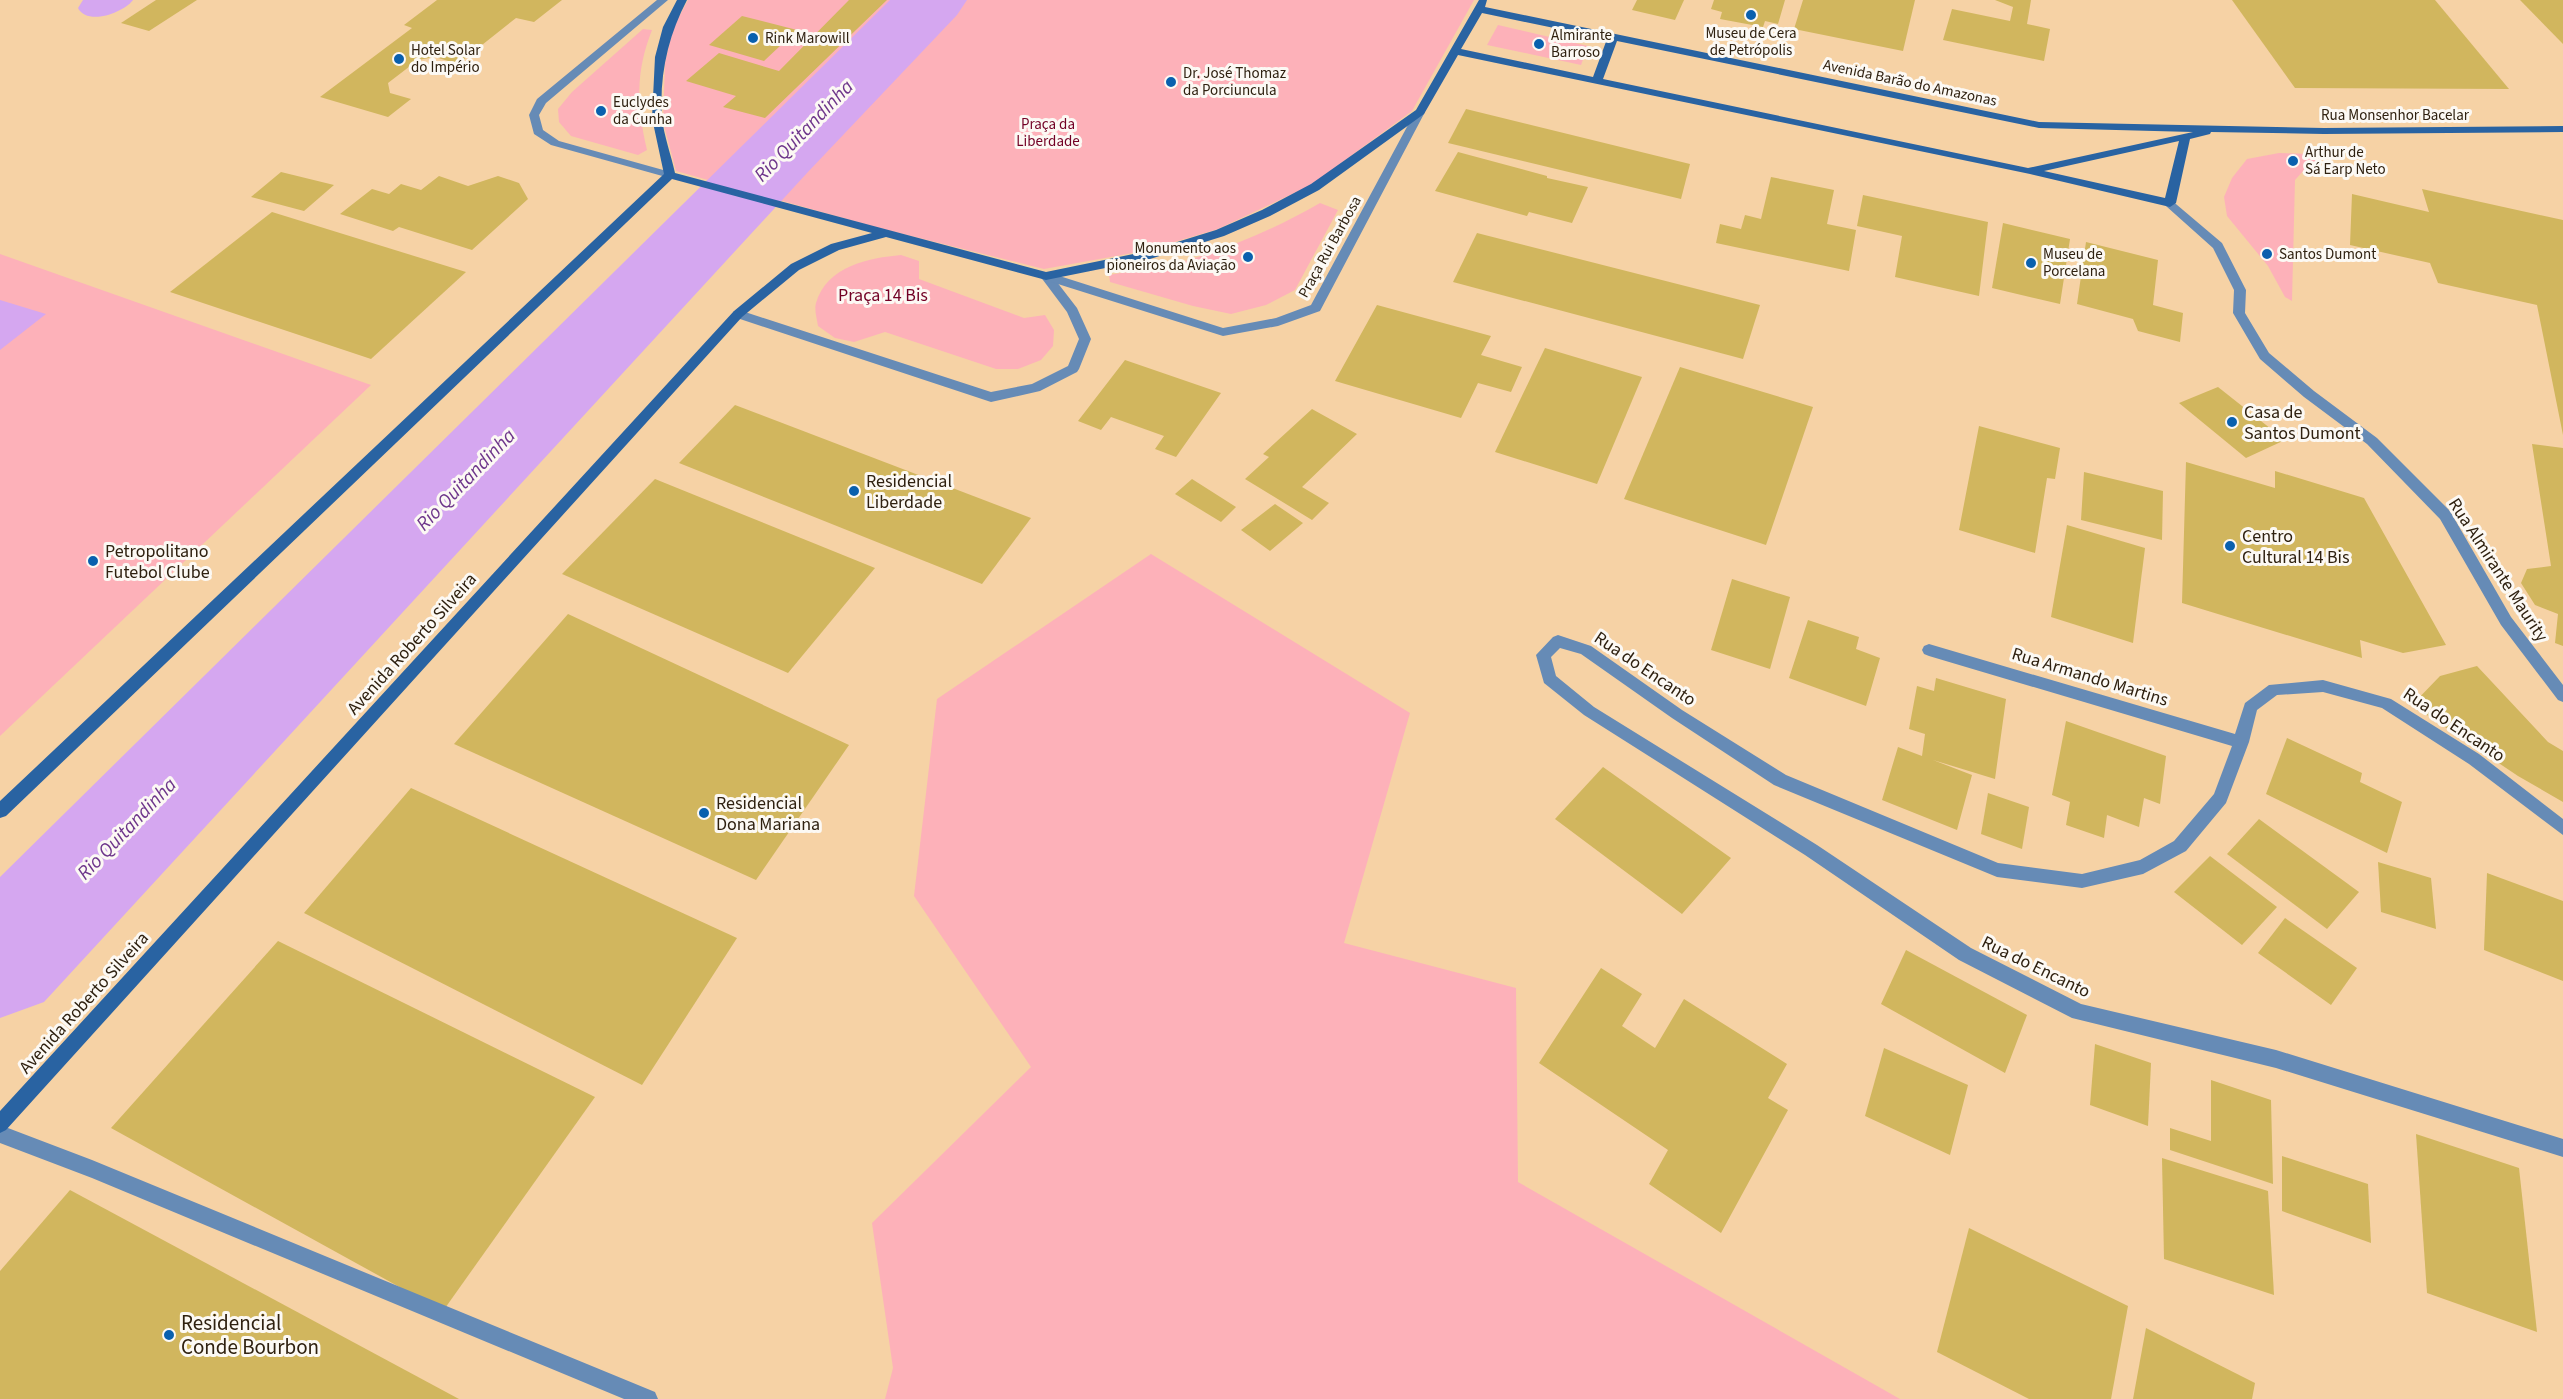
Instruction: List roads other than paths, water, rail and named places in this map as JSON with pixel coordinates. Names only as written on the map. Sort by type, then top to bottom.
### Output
[{"type":"main road","points":[[670,175],[657,118],[660,57],[668,27],[682,0]]},
{"type":"main road","points":[[670,175],[811,212],[882,234],[1046,276],[1150,255],[1220,233],[1266,213],[1315,187],[1420,112],[1481,5]]},
{"type":"main road","name":"Avenida Barão do Amazonas","points":[[1481,5],[1613,37],[2039,125],[2227,127]]},
{"type":"main road","points":[[1597,81],[1613,37]]},
{"type":"main road","points":[[1456,51],[2170,203],[2185,138]]},
{"type":"main road","points":[[2028,171],[2227,127]]},
{"type":"main road","name":"Rua Monsenhor Bacelar","points":[[2227,127],[2324,131],[2563,129]]},
{"type":"main road","points":[[0,811],[670,175]]},
{"type":"main road","name":"Avenida Roberto Silveira","points":[[0,1124],[738,315],[795,267],[835,247],[882,234]]},
{"type":"street","points":[[663,0],[541,100],[534,115],[538,132],[555,143],[670,175]]},
{"type":"street","name":"Praça Rui Barbosa","points":[[1046,276],[1223,332],[1278,322],[1316,308],[1420,112]]},
{"type":"street","name":"Rua Almirante Maurity","points":[[2170,203],[2218,246],[2240,290],[2240,313],[2264,356],[2308,394],[2372,441],[2445,515],[2506,621],[2563,696]]},
{"type":"street","points":[[738,315],[991,397],[1035,388],[1073,369],[1085,339],[1073,311],[1046,276]]},
{"type":"street","name":"Rua do Encanto","points":[[2563,828],[2474,759],[2386,703],[2323,687],[2274,689],[2250,707],[2241,742],[2220,798],[2180,846],[2143,867],[2082,881],[1997,870],[1780,780],[1677,714],[1586,650],[1558,641],[1543,655],[1549,679],[1589,711],[1811,850],[1965,954],[2078,1012],[2276,1059],[2563,1148]]},
{"type":"street","name":"Rua Armando Martins","points":[[1929,650],[2241,742]]},
{"type":"street","points":[[0,1134],[92,1169],[648,1399]]},
{"type":"waterway","name":"Rio Quitandinha","points":[[0,961],[778,155],[931,0]]},
{"type":"place","name":"Museu de Cera de Petrópolis","points":[[1751,15]]},
{"type":"place","name":"Rink Marowill","points":[[753,38]]},
{"type":"place","name":"Almirante Barroso","points":[[1539,44]]},
{"type":"place","name":"Hotel Solar do Império","points":[[399,59]]},
{"type":"place","name":"Dr. José Thomaz da Porciuncula","points":[[1171,82]]},
{"type":"place","name":"Euclydes da Cunha","points":[[601,111]]},
{"type":"place","name":"Arthur de Sá Earp Neto","points":[[2293,161]]},
{"type":"place","name":"Santos Dumont","points":[[2267,254]]},
{"type":"place","name":"Monumento aos pioneiros da Aviação","points":[[1248,257]]},
{"type":"place","name":"Museu de Porcelana","points":[[2031,263]]},
{"type":"place","name":"Casa de Santos Dumont","points":[[2232,422]]},
{"type":"place","name":"Residencial Liberdade","points":[[854,491]]},
{"type":"place","name":"Centro Cultural 14 Bis","points":[[2230,546]]},
{"type":"place","name":"Petropolitano Futebol Clube","points":[[93,561]]},
{"type":"place","name":"Residencial Dona Mariana","points":[[704,813]]},
{"type":"place","name":"Residencial Conde Bourbon","points":[[169,1335]]},
{"type":"park label","name":"Praça da Liberdade","points":[[1048,132]]},
{"type":"park label","name":"Praça 14 Bis","points":[[883,295]]}]
